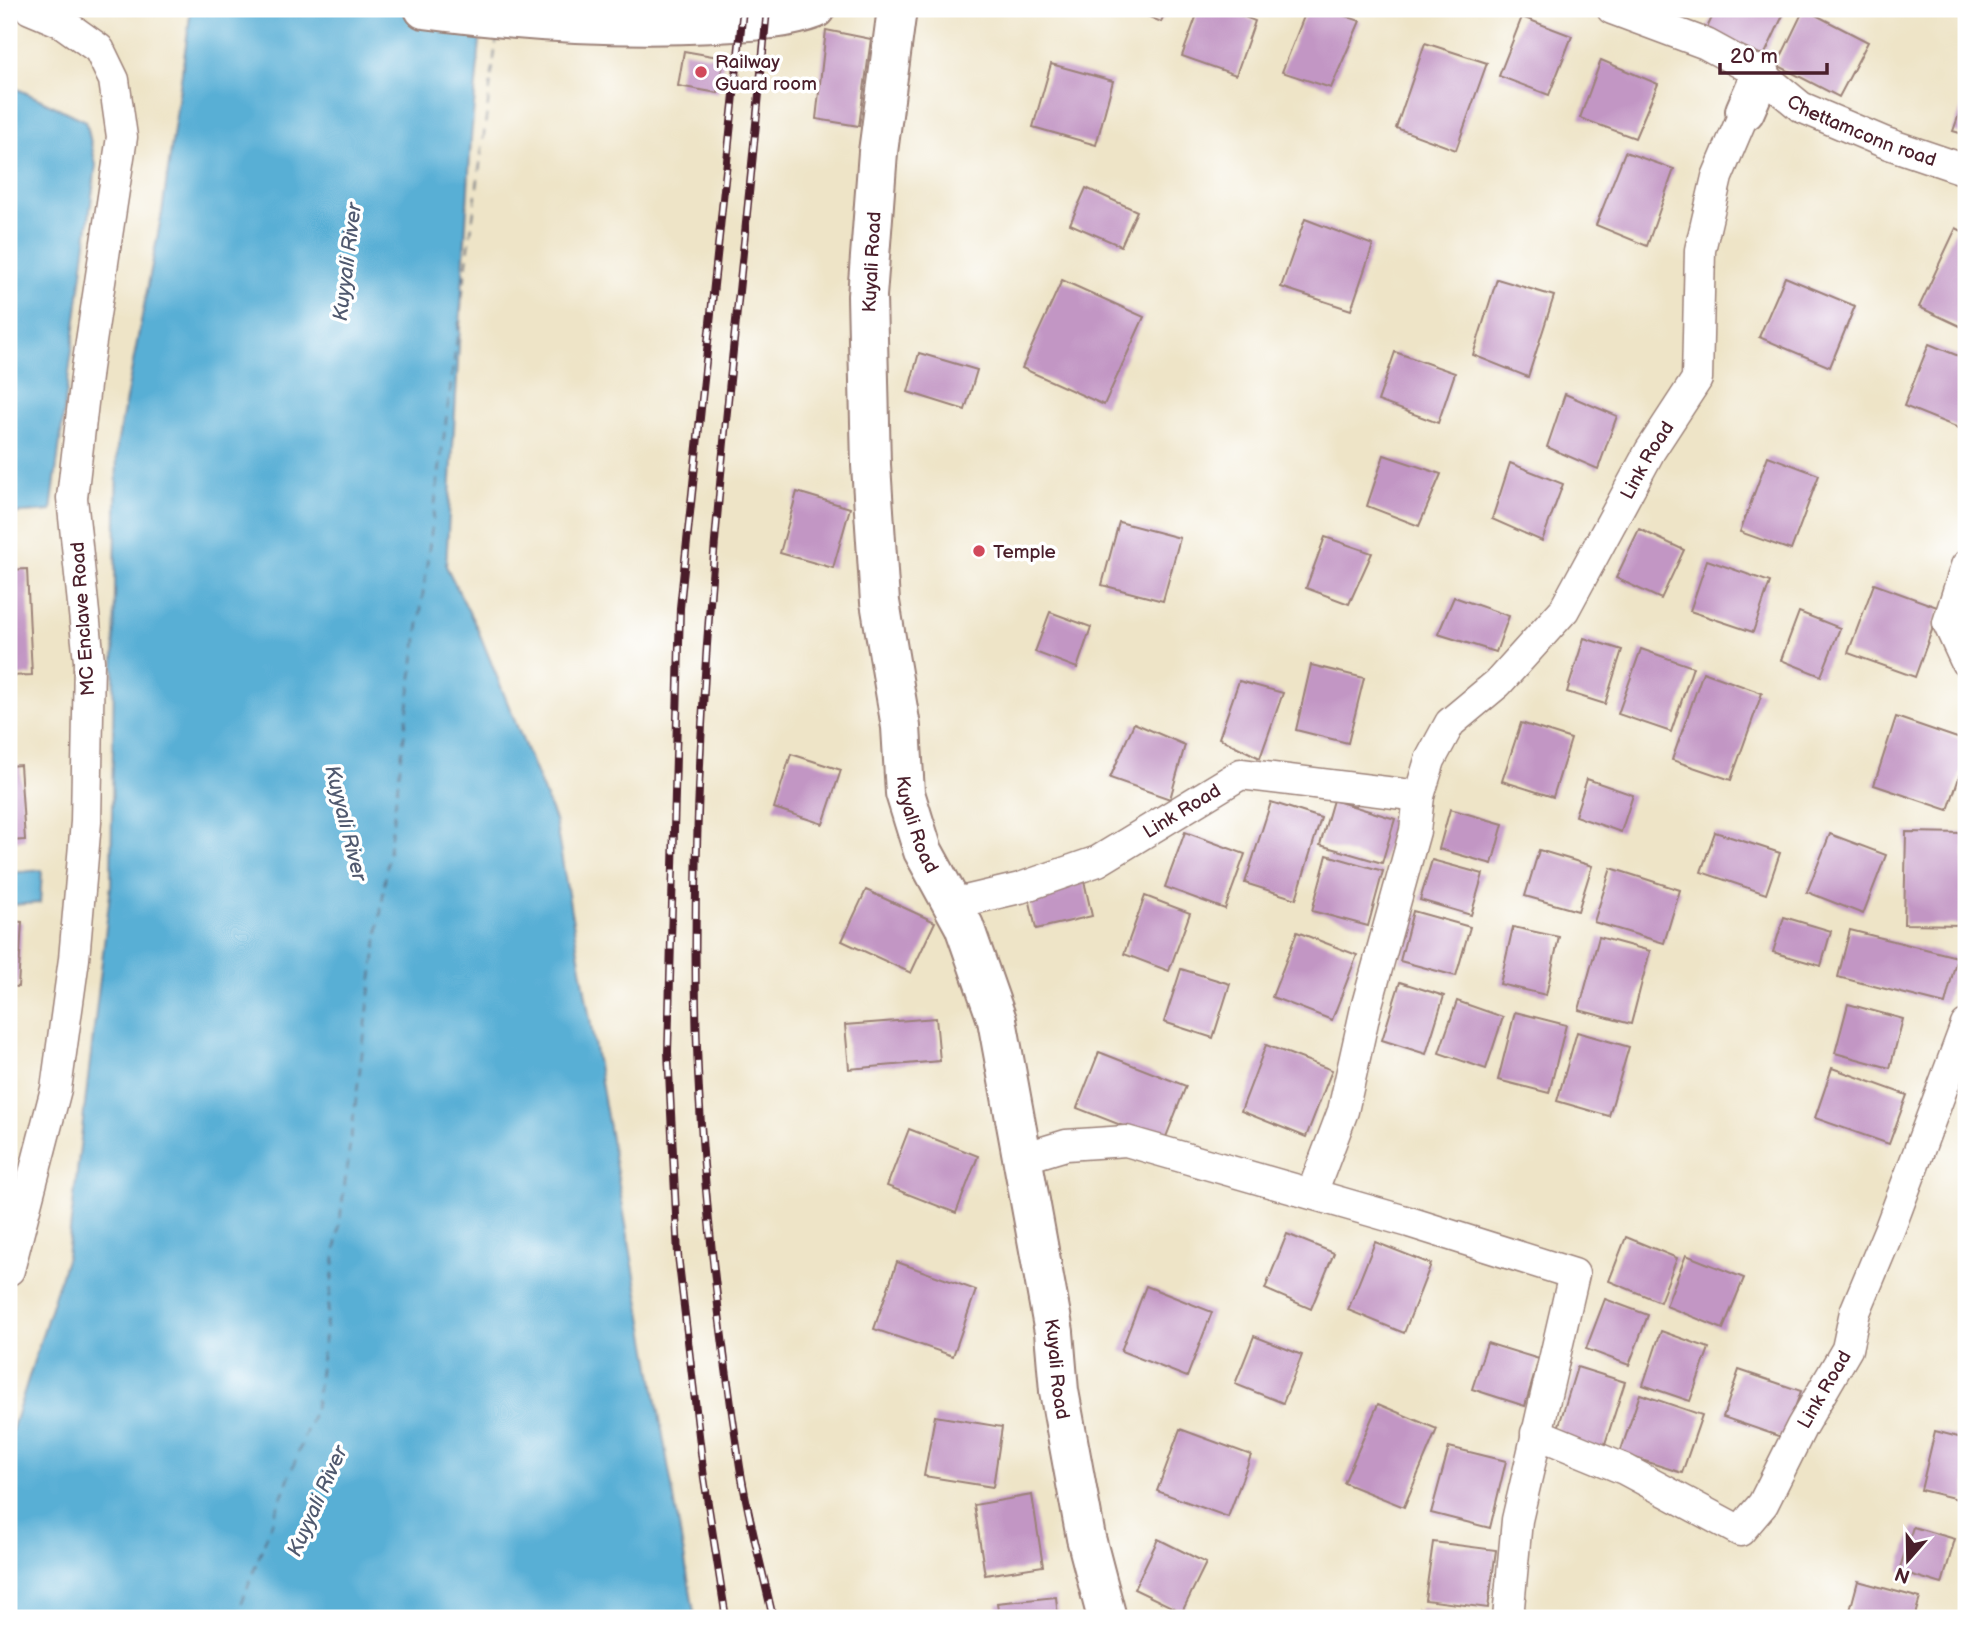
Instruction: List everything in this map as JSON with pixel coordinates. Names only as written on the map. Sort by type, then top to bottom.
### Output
[{"type":"main road","points":[[425,9],[499,19],[657,26],[765,21],[815,9]]},
{"type":"main road","name":"Kuyali Road","points":[[897,9],[878,152],[867,296],[871,465],[880,602],[901,727],[905,793],[923,851],[964,926],[997,1020],[1023,1158],[1086,1538],[1107,1618]]},
{"type":"main road","name":"Link Road","points":[[1745,111],[1761,74]]},
{"type":"street","name":"MC Enclave Road","points":[[9,1270],[56,1089],[74,959],[86,822],[89,661],[72,498],[87,368],[122,137],[114,80],[99,48],[61,22],[30,9]]},
{"type":"street","name":"Chettamconn road","points":[[1612,9],[1706,44],[1761,74],[1801,107],[1886,143],[1966,170]]},
{"type":"street","name":"Link Road","points":[[1312,1193],[1343,1111],[1366,1008],[1415,831],[1419,796],[1430,760],[1450,723],[1498,683],[1564,610],[1650,452],[1697,379],[1700,250],[1717,177],[1745,111]]},
{"type":"street","points":[[1966,566],[1948,623],[1966,662]]},
{"type":"street","name":"Link Road","points":[[952,904],[1020,888],[1097,861],[1241,774],[1419,796]]},
{"type":"street","name":"Link Road","points":[[1536,1433],[1624,1469],[1740,1531],[1763,1504],[1809,1414],[1847,1349],[1855,1312],[1890,1228],[1966,1025]]},
{"type":"street","points":[[1023,1158],[1066,1145],[1126,1141],[1312,1193],[1574,1274],[1517,1520],[1508,1618]]},
{"type":"water","name":"Kuyyali River","points":[[191,9],[483,9],[471,138],[446,566],[478,630],[555,820],[695,1618],[9,1618],[9,1440],[67,1256],[111,885],[117,445],[162,213]]},
{"type":"water","points":[[9,85],[86,121],[96,165],[51,511],[9,514]]},
{"type":"water","points":[[42,870],[40,903],[9,905],[9,873]]},
{"type":"building","points":[[1131,9],[1166,9],[1161,22]]},
{"type":"building","points":[[1199,9],[1224,9],[1255,21],[1236,75],[1182,56]]},
{"type":"building","points":[[1307,9],[1325,9],[1360,21],[1331,88],[1282,72]]},
{"type":"building","points":[[1716,9],[1786,9],[1764,56],[1706,30]]},
{"type":"building","points":[[1804,9],[1868,42],[1839,97],[1777,65]]},
{"type":"building","points":[[1522,17],[1572,36],[1549,95],[1499,76]]},
{"type":"building","points":[[826,30],[871,39],[859,126],[816,119]]},
{"type":"building","points":[[1425,43],[1487,63],[1456,150],[1396,128]]},
{"type":"building","name":"Railway Guard room","points":[[684,51],[724,58],[718,93],[678,86]]},
{"type":"building","points":[[1601,60],[1658,84],[1635,138],[1580,118]]},
{"type":"building","points":[[1051,64],[1113,81],[1096,145],[1033,127]]},
{"type":"building","points":[[1966,95],[1966,135],[1953,131]]},
{"type":"building","points":[[1625,152],[1674,169],[1647,246],[1596,225]]},
{"type":"building","points":[[1086,188],[1137,211],[1121,246],[1070,224]]},
{"type":"building","points":[[1305,219],[1373,245],[1351,310],[1281,287]]},
{"type":"building","points":[[1956,228],[1966,233],[1966,329],[1919,307]]},
{"type":"building","points":[[1785,277],[1855,306],[1830,367],[1759,337]]},
{"type":"building","points":[[1497,279],[1554,296],[1528,377],[1473,355]]},
{"type":"building","points":[[1062,280],[1144,317],[1104,405],[1022,368]]},
{"type":"building","points":[[1929,344],[1966,359],[1966,431],[1904,406]]},
{"type":"building","points":[[1395,352],[1455,373],[1438,423],[1378,401]]},
{"type":"building","points":[[919,353],[977,370],[965,410],[908,392]]},
{"type":"building","points":[[1565,394],[1617,416],[1598,469],[1547,447]]},
{"type":"building","points":[[1384,455],[1441,474],[1419,526],[1367,506]]},
{"type":"building","points":[[1768,456],[1819,475],[1791,550],[1740,532]]},
{"type":"building","points":[[1510,463],[1563,484],[1542,541],[1492,519]]},
{"type":"building","points":[[797,492],[850,508],[833,568],[780,553]]},
{"type":"building","points":[[1119,522],[1180,538],[1163,601],[1102,585]]},
{"type":"building","points":[[1639,529],[1684,550],[1661,599],[1616,578]]},
{"type":"building","points":[[1325,537],[1372,553],[1349,604],[1306,588]]},
{"type":"building","points":[[1707,560],[1770,582],[1753,632],[1690,611]]},
{"type":"building","points":[[27,569],[32,675],[9,676],[9,570]]},
{"type":"building","points":[[1874,584],[1940,608],[1915,677],[1848,653]]},
{"type":"building","points":[[1454,597],[1509,616],[1496,652],[1438,634]]},
{"type":"building","points":[[1050,612],[1091,627],[1077,668],[1035,652]]},
{"type":"building","points":[[1799,612],[1840,628],[1821,676],[1781,660]]},
{"type":"building","points":[[1584,638],[1622,650],[1605,704],[1567,692]]},
{"type":"building","points":[[1641,649],[1693,667],[1671,732],[1618,714]]},
{"type":"building","points":[[1311,665],[1364,678],[1348,743],[1296,730]]},
{"type":"building","points":[[1703,672],[1762,693],[1731,780],[1672,760]]},
{"type":"building","points":[[1239,681],[1283,693],[1260,758],[1219,738]]},
{"type":"building","points":[[1896,717],[1966,741],[1966,757],[1948,810],[1874,785]]},
{"type":"building","points":[[1134,723],[1185,745],[1170,799],[1110,778]]},
{"type":"building","points":[[1521,723],[1571,739],[1553,797],[1502,781]]},
{"type":"building","points":[[791,754],[841,770],[823,824],[774,808]]},
{"type":"building","points":[[20,765],[25,840],[9,841],[9,766]]},
{"type":"building","points":[[1587,779],[1633,795],[1621,832],[1575,816]]},
{"type":"building","points":[[1333,800],[1395,819],[1382,863],[1320,845]]},
{"type":"building","points":[[1271,802],[1321,818],[1296,899],[1245,883]]},
{"type":"building","points":[[1450,809],[1503,824],[1492,864],[1439,849]]},
{"type":"building","points":[[1185,832],[1245,854],[1225,909],[1165,887]]},
{"type":"building","points":[[1715,832],[1780,853],[1766,894],[1701,872]]},
{"type":"building","points":[[1906,832],[1965,833],[1963,925],[1904,924]]},
{"type":"building","points":[[1830,834],[1886,855],[1863,914],[1807,892]]},
{"type":"building","points":[[1539,850],[1592,866],[1578,911],[1525,896]]},
{"type":"building","points":[[1327,855],[1383,871],[1368,926],[1312,911]]},
{"type":"building","points":[[1432,860],[1483,874],[1471,915],[1420,900]]},
{"type":"building","points":[[1611,868],[1680,890],[1664,943],[1594,922]]},
{"type":"building","points":[[1084,881],[1092,916],[1036,929],[1028,893]]},
{"type":"building","points":[[866,890],[935,922],[911,973],[842,941]]},
{"type":"building","points":[[1145,896],[1190,913],[1169,971],[1124,954]]},
{"type":"building","points":[[1413,911],[1470,927],[1456,976],[1400,961]]},
{"type":"building","points":[[1784,917],[1831,931],[1821,966],[1773,952]]},
{"type":"building","points":[[9,921],[22,922],[18,987],[9,986]]},
{"type":"building","points":[[1513,927],[1559,937],[1546,995],[1500,984]]},
{"type":"building","points":[[1850,930],[1957,957],[1945,1004],[1838,977]]},
{"type":"building","points":[[1297,932],[1357,955],[1332,1020],[1272,997]]},
{"type":"building","points":[[1599,937],[1650,951],[1631,1024],[1579,1010]]},
{"type":"building","points":[[1181,969],[1230,984],[1213,1038],[1164,1022]]},
{"type":"building","points":[[1400,982],[1444,996],[1426,1054],[1382,1040]]},
{"type":"building","points":[[1457,1001],[1503,1017],[1486,1069],[1439,1053]]},
{"type":"building","points":[[1848,1004],[1903,1019],[1890,1068],[1835,1053]]},
{"type":"building","points":[[1515,1012],[1566,1025],[1549,1093],[1498,1080]]},
{"type":"building","points":[[936,1018],[940,1061],[849,1069],[845,1025]]},
{"type":"building","points":[[1577,1032],[1629,1047],[1609,1116],[1557,1101]]},
{"type":"building","points":[[1266,1045],[1332,1070],[1306,1137],[1241,1111]]},
{"type":"building","points":[[1099,1052],[1186,1086],[1164,1142],[1077,1108]]},
{"type":"building","points":[[1832,1068],[1907,1095],[1889,1144],[1815,1118]]},
{"type":"building","points":[[909,1129],[978,1156],[956,1213],[887,1186]]},
{"type":"building","points":[[1287,1234],[1334,1253],[1311,1309],[1265,1289]]},
{"type":"building","points":[[1626,1237],[1677,1258],[1660,1302],[1609,1281]]},
{"type":"building","points":[[1375,1242],[1431,1264],[1404,1333],[1348,1310]]},
{"type":"building","points":[[1686,1255],[1744,1278],[1723,1329],[1666,1306]]},
{"type":"building","points":[[897,1262],[976,1290],[953,1356],[874,1329]]},
{"type":"building","points":[[1146,1286],[1212,1312],[1187,1377],[1121,1351]]},
{"type":"building","points":[[1605,1299],[1648,1315],[1629,1365],[1586,1349]]},
{"type":"building","points":[[1661,1331],[1709,1348],[1690,1401],[1643,1385]]},
{"type":"building","points":[[1254,1336],[1302,1355],[1283,1403],[1235,1384]]},
{"type":"building","points":[[1487,1343],[1539,1359],[1525,1406],[1472,1389]]},
{"type":"building","points":[[1577,1367],[1625,1382],[1603,1450],[1556,1435]]},
{"type":"building","points":[[1739,1370],[1801,1391],[1784,1438],[1723,1417]]},
{"type":"building","points":[[1640,1394],[1702,1415],[1682,1473],[1620,1453]]},
{"type":"building","points":[[1378,1404],[1437,1429],[1404,1507],[1344,1483]]},
{"type":"building","points":[[935,1416],[1002,1427],[993,1487],[924,1476]]},
{"type":"building","points":[[1180,1429],[1251,1455],[1228,1517],[1157,1491]]},
{"type":"building","points":[[1935,1431],[1966,1439],[1966,1501],[1921,1490]]},
{"type":"building","points":[[1449,1447],[1506,1461],[1490,1528],[1431,1513]]},
{"type":"building","points":[[1032,1495],[1043,1566],[985,1575],[974,1505]]},
{"type":"building","points":[[1913,1527],[1955,1539],[1942,1584],[1899,1571]]},
{"type":"building","points":[[1158,1539],[1206,1563],[1182,1612],[1134,1589]]},
{"type":"building","points":[[1433,1542],[1496,1550],[1488,1608],[1425,1600]]},
{"type":"building","points":[[1858,1581],[1920,1598],[1914,1618],[1848,1618]]},
{"type":"building","points":[[1056,1597],[1058,1618],[999,1618],[997,1603]]},
{"type":"building","points":[[1420,1608],[1481,1616],[1481,1618],[1419,1618]]},
{"type":"ferry route","points":[[236,1618],[315,1408],[497,36]]},
{"type":"railway","points":[[726,1618],[704,1478],[678,1255],[668,1052],[680,608],[743,9]]},
{"type":"railway","points":[[767,9],[716,527],[699,787],[696,917],[699,1100],[712,1258],[740,1467],[773,1618]]},
{"type":"place","name":"Railway Guard room","points":[[701,72]]},
{"type":"place","name":"Temple","points":[[979,551]]}]
